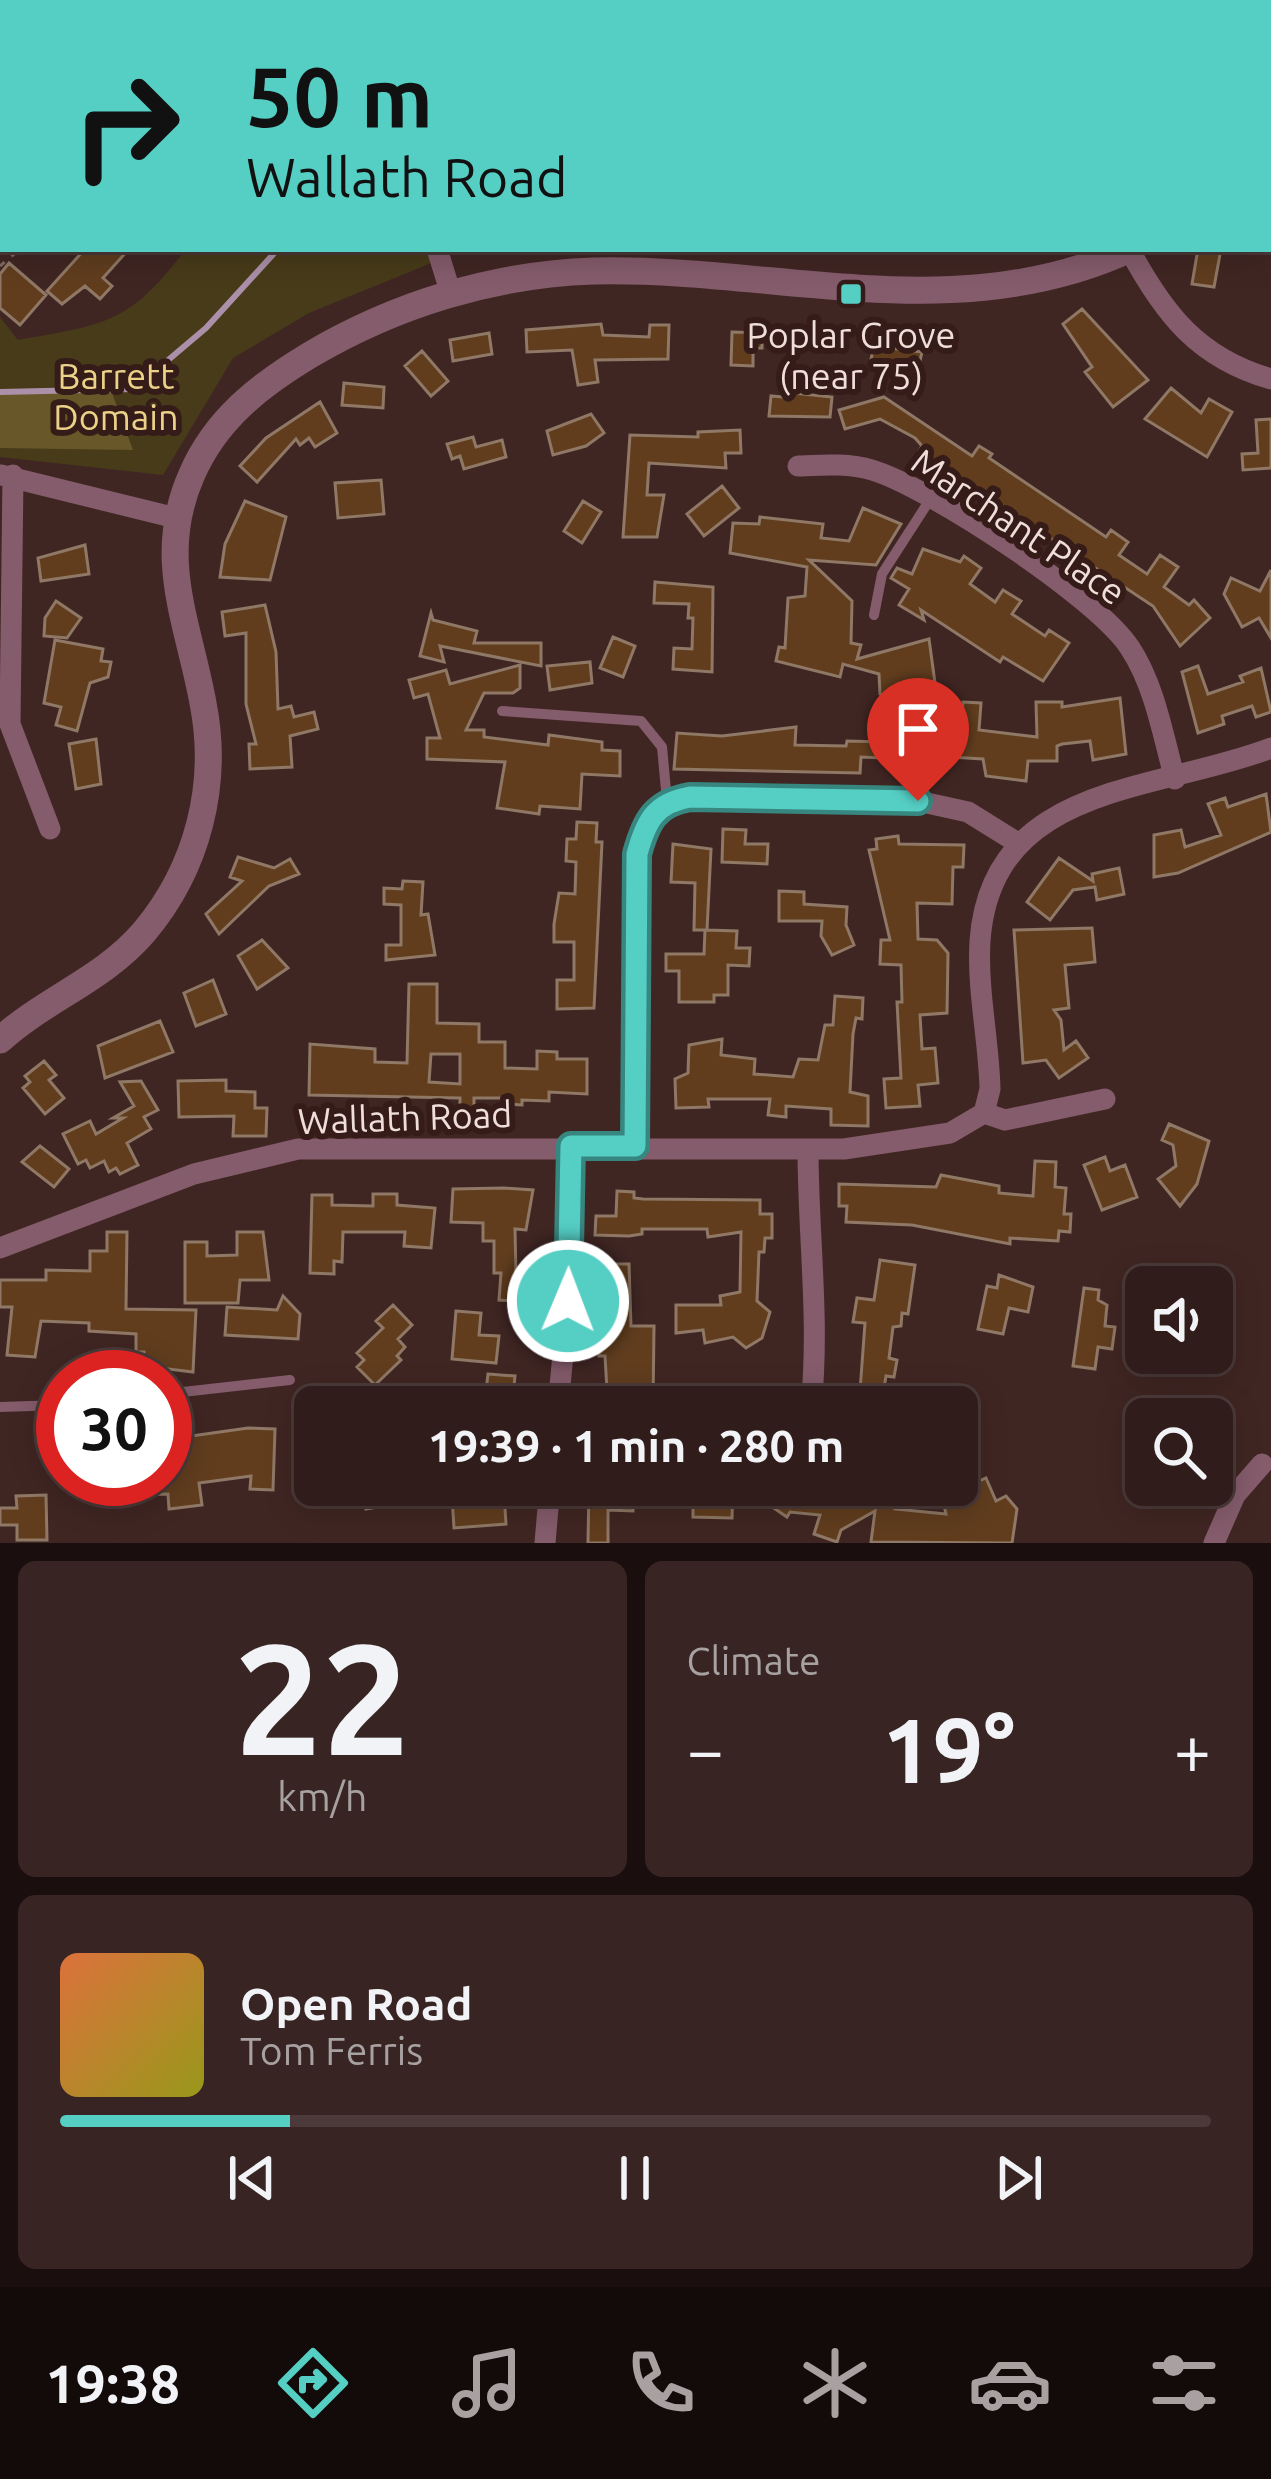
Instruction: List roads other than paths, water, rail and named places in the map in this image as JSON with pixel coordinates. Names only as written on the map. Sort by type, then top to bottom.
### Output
[{"type":"street","points":[[438,252],[451,294]]},
{"type":"street","points":[[0,1040],[122,956],[174,890],[196,839],[209,756],[203,699],[172,577],[176,518],[213,435],[264,385],[366,325],[451,294],[521,278],[597,271],[980,291],[1057,279],[1123,252]]},
{"type":"street","points":[[1132,252],[1154,296],[1190,339],[1212,356],[1271,379]]},
{"type":"street","name":"Marchant Place","points":[[798,466],[872,470],[931,498],[1078,596],[1116,630],[1144,674],[1175,779]]},
{"type":"street","points":[[50,829],[10,724],[7,475],[176,518]]},
{"type":"street","points":[[984,1112],[990,1090],[980,946],[983,915],[1001,866],[1018,843],[1060,811],[1091,798],[1175,779],[1271,748]]},
{"type":"street","points":[[635,1146],[637,854],[644,826],[667,801],[918,801],[968,812],[1018,843]]},
{"type":"street","name":"Wallath Road","points":[[0,1248],[194,1174],[298,1149],[808,1149],[925,1139],[973,1124],[984,1112],[1005,1120],[1105,1099]]},
{"type":"street","points":[[560,1386],[568,1301],[571,1146]]},
{"type":"street","points":[[808,1149],[808,1255],[814,1299],[812,1386]]},
{"type":"street","points":[[1214,1543],[1235,1495],[1262,1464]]},
{"type":"street","points":[[545,1543],[548,1506]]},
{"type":"lane","points":[[874,614],[882,574],[931,498]]},
{"type":"lane","points":[[502,711],[641,721],[662,747],[667,801]]},
{"type":"lane","points":[[192,1391],[290,1380]]},
{"type":"lane","points":[[0,1407],[36,1406]]},
{"type":"waterway","points":[[0,392],[134,389],[206,328],[275,252]]},
{"type":"place","name":"Poplar Grove (near 75)","points":[[851,294]]},
{"type":"park label","name":"Barrett Domain","points":[[116,396]]}]
